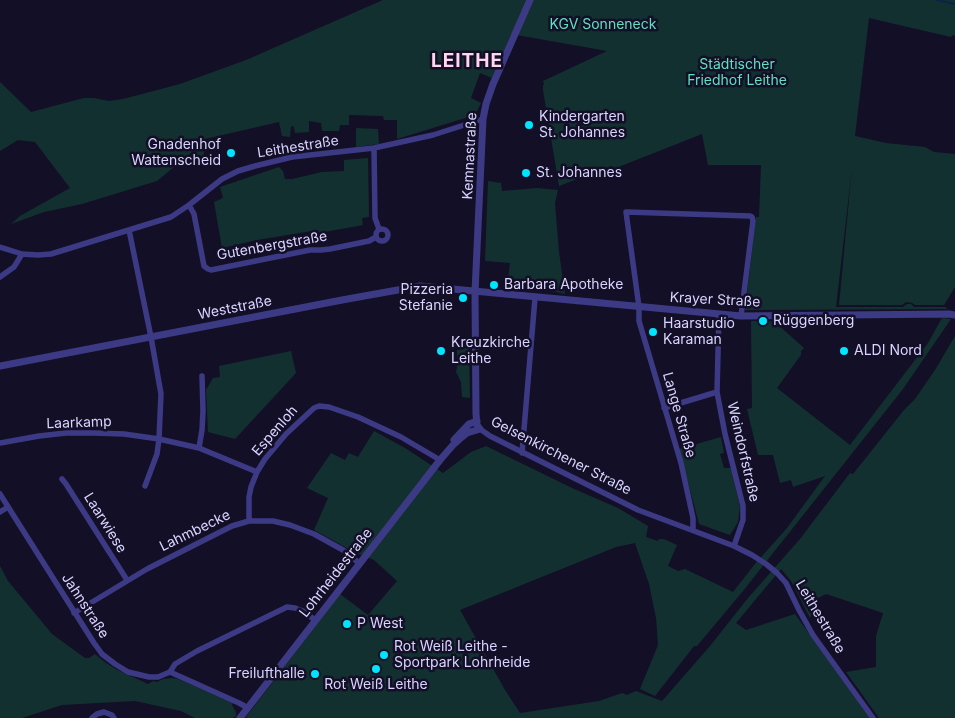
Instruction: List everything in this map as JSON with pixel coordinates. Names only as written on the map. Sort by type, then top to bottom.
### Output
[{"type":"street","name":"Kemnastraße","points":[[475,292],[483,119],[493,84],[530,0]]},
{"type":"street","name":"Leithestraße","points":[[0,247],[22,254],[51,254],[171,217],[189,206],[222,179],[238,171],[292,157],[374,148],[433,135],[483,119]]},
{"type":"street","points":[[374,148],[375,218],[379,229]]},
{"type":"street","name":"Gutenbergstraße","points":[[189,206],[194,214],[204,266],[211,270],[310,250],[330,249],[369,241],[376,237]]},
{"type":"street","name":"Lange Straße","points":[[693,530],[693,518],[681,463],[638,321],[639,307],[626,212],[752,217],[741,316]]},
{"type":"street","points":[[379,229],[387,231],[388,236],[383,241],[376,237],[379,229]]},
{"type":"street","points":[[129,230],[161,394],[159,439],[155,461],[145,486]]},
{"type":"street","points":[[0,277],[14,267],[22,254]]},
{"type":"street","name":"Weststraße","points":[[0,366],[420,286],[475,292]]},
{"type":"street","name":"Krayer Straße","points":[[475,292],[741,316],[955,315]]},
{"type":"street","name":"Gelsenkirchener Straße","points":[[475,292],[476,421],[480,429],[522,453],[638,510],[734,546],[757,558]]},
{"type":"street","points":[[522,453],[535,298]]},
{"type":"street","name":"Weindorfstraße","points":[[719,314],[717,392],[724,434],[744,514],[742,526],[734,546]]},
{"type":"street","points":[[199,448],[203,411],[202,376]]},
{"type":"street","name":"Weindorfstraße","points":[[664,408],[717,392]]},
{"type":"street","name":"Espenloh","points":[[249,521],[249,497],[257,472],[265,459],[286,434],[310,410],[319,406],[329,407],[358,417],[401,437],[440,460]]},
{"type":"street","name":"Lohrheidestraße","points":[[453,445],[454,439],[464,428],[476,421]]},
{"type":"street","name":"Lohrheidestraße","points":[[240,718],[440,460],[453,445],[468,433],[480,429]]},
{"type":"street","name":"Laarkamp","points":[[0,443],[39,436],[66,434],[94,432],[124,434],[159,439],[199,448],[257,472]]},
{"type":"street","name":"Laarwiese","points":[[62,479],[127,580]]},
{"type":"street","name":"Jahnstraße","points":[[0,494],[100,652],[128,672],[158,678],[170,672]]},
{"type":"street","points":[[0,512],[8,507]]},
{"type":"street","name":"Lahmbecke","points":[[74,613],[147,569],[232,526],[249,521],[290,525],[314,534],[343,550],[359,563]]},
{"type":"street","name":"Leithestraße","points":[[757,558],[777,573],[786,583],[813,635],[873,718]]},
{"type":"street","points":[[248,708],[170,672],[175,664],[197,651],[287,607],[303,611],[315,620]]},
{"type":"street","points":[[92,718],[104,712],[112,715],[114,718]]},
{"type":"green space","points":[[383,0],[955,0],[955,36],[951,37],[869,18],[855,136],[886,143],[925,147],[934,152],[955,154],[955,287],[944,305],[915,305],[906,302],[902,305],[839,305],[852,168],[836,307],[903,307],[911,304],[914,307],[946,307],[947,309],[745,310],[756,217],[759,217],[761,165],[708,165],[702,134],[616,168],[611,166],[559,186],[543,81],[607,51],[511,34],[492,78],[480,73],[471,98],[481,103],[475,115],[397,139],[397,120],[384,120],[383,116],[349,115],[349,125],[340,125],[339,131],[322,131],[321,123],[309,121],[309,132],[295,133],[294,127],[291,126],[290,137],[282,136],[279,122],[205,139],[203,165],[192,152],[157,181],[82,204],[44,212],[11,224],[20,216],[70,188],[35,142],[18,140],[0,151],[0,82],[31,112],[84,98],[109,101],[123,99],[180,84],[246,60]]},
{"type":"green space","points":[[356,128],[378,129],[379,144],[356,147]]},
{"type":"green space","points":[[368,158],[369,217],[362,218],[363,225],[319,233],[318,230],[222,248],[214,202],[223,198],[220,187],[279,167],[283,171],[285,179],[292,179],[322,172],[344,171],[344,160]]},
{"type":"green space","points":[[488,181],[501,183],[502,191],[537,188],[558,190],[555,203],[565,294],[532,287],[507,288],[510,263],[485,261]]},
{"type":"green space","points":[[942,318],[951,319],[903,389],[743,591],[697,646],[694,646],[655,696],[640,689],[658,645],[656,618],[649,584],[635,543],[616,547],[460,610],[520,713],[599,701],[622,693],[627,695],[636,691],[662,701],[800,539],[850,473],[853,474],[915,399],[955,336],[955,718],[879,718],[846,672],[876,667],[876,636],[883,613],[826,594],[818,598],[810,618],[791,581],[781,569],[736,623],[746,630],[795,614],[870,718],[246,717],[340,594],[368,615],[397,581],[374,560],[356,553],[314,530],[328,498],[307,488],[331,453],[345,460],[349,453],[358,457],[374,431],[405,448],[443,473],[471,452],[486,446],[618,508],[648,526],[646,537],[658,541],[659,539],[664,539],[677,545],[668,566],[678,571],[685,569],[733,592],[787,528],[825,476],[793,487],[791,480],[780,483],[773,455],[758,455],[747,409],[752,408],[751,321],[776,323],[804,348],[777,388],[850,445],[928,343]]},
{"type":"green space","points":[[469,348],[470,398],[462,397],[461,382],[456,372],[457,350]]},
{"type":"green space","points":[[291,351],[296,373],[235,439],[208,432],[206,390],[213,378],[220,377],[219,366]]},
{"type":"green space","points":[[721,437],[724,453],[720,454],[724,468],[731,468],[740,507],[738,522],[730,535],[699,524],[679,449]]},
{"type":"green space","points":[[0,566],[8,581],[52,634],[85,658],[95,654],[116,669],[148,684],[163,679],[178,679],[233,703],[236,716],[233,718],[195,718],[181,711],[135,701],[62,705],[22,718],[0,718]]},
{"type":"waterway","points":[[937,0],[955,4]]},
{"type":"place","name":"Kindergarten St. Johannes","points":[[529,125]]},
{"type":"place","name":"Gnadenhof Wattenscheid","points":[[231,153]]},
{"type":"place","name":"St. Johannes","points":[[526,173]]},
{"type":"place","name":"Barbara Apotheke","points":[[494,285]]},
{"type":"place","name":"Pizzeria Stefanie","points":[[463,298]]},
{"type":"place","name":"Rüggenberg","points":[[763,321]]},
{"type":"place","name":"Haarstudio Karaman","points":[[653,332]]},
{"type":"place","name":"Kreuzkirche Leithe","points":[[441,351]]},
{"type":"place","name":"ALDI Nord","points":[[844,351]]},
{"type":"place","name":"P West","points":[[347,624]]},
{"type":"place","name":"Rot Weiß Leithe - Sportpark Lohrheide","points":[[384,655]]},
{"type":"place","name":"Rot Weiß Leithe","points":[[376,669]]},
{"type":"place","name":"Freilufthalle","points":[[315,674]]},
{"type":"district","name":"LEITHE","points":[[467,61]]},
{"type":"park label","name":"KGV Sonneneck","points":[[603,25]]},
{"type":"park label","name":"Städtischer Friedhof Leithe","points":[[737,74]]}]
